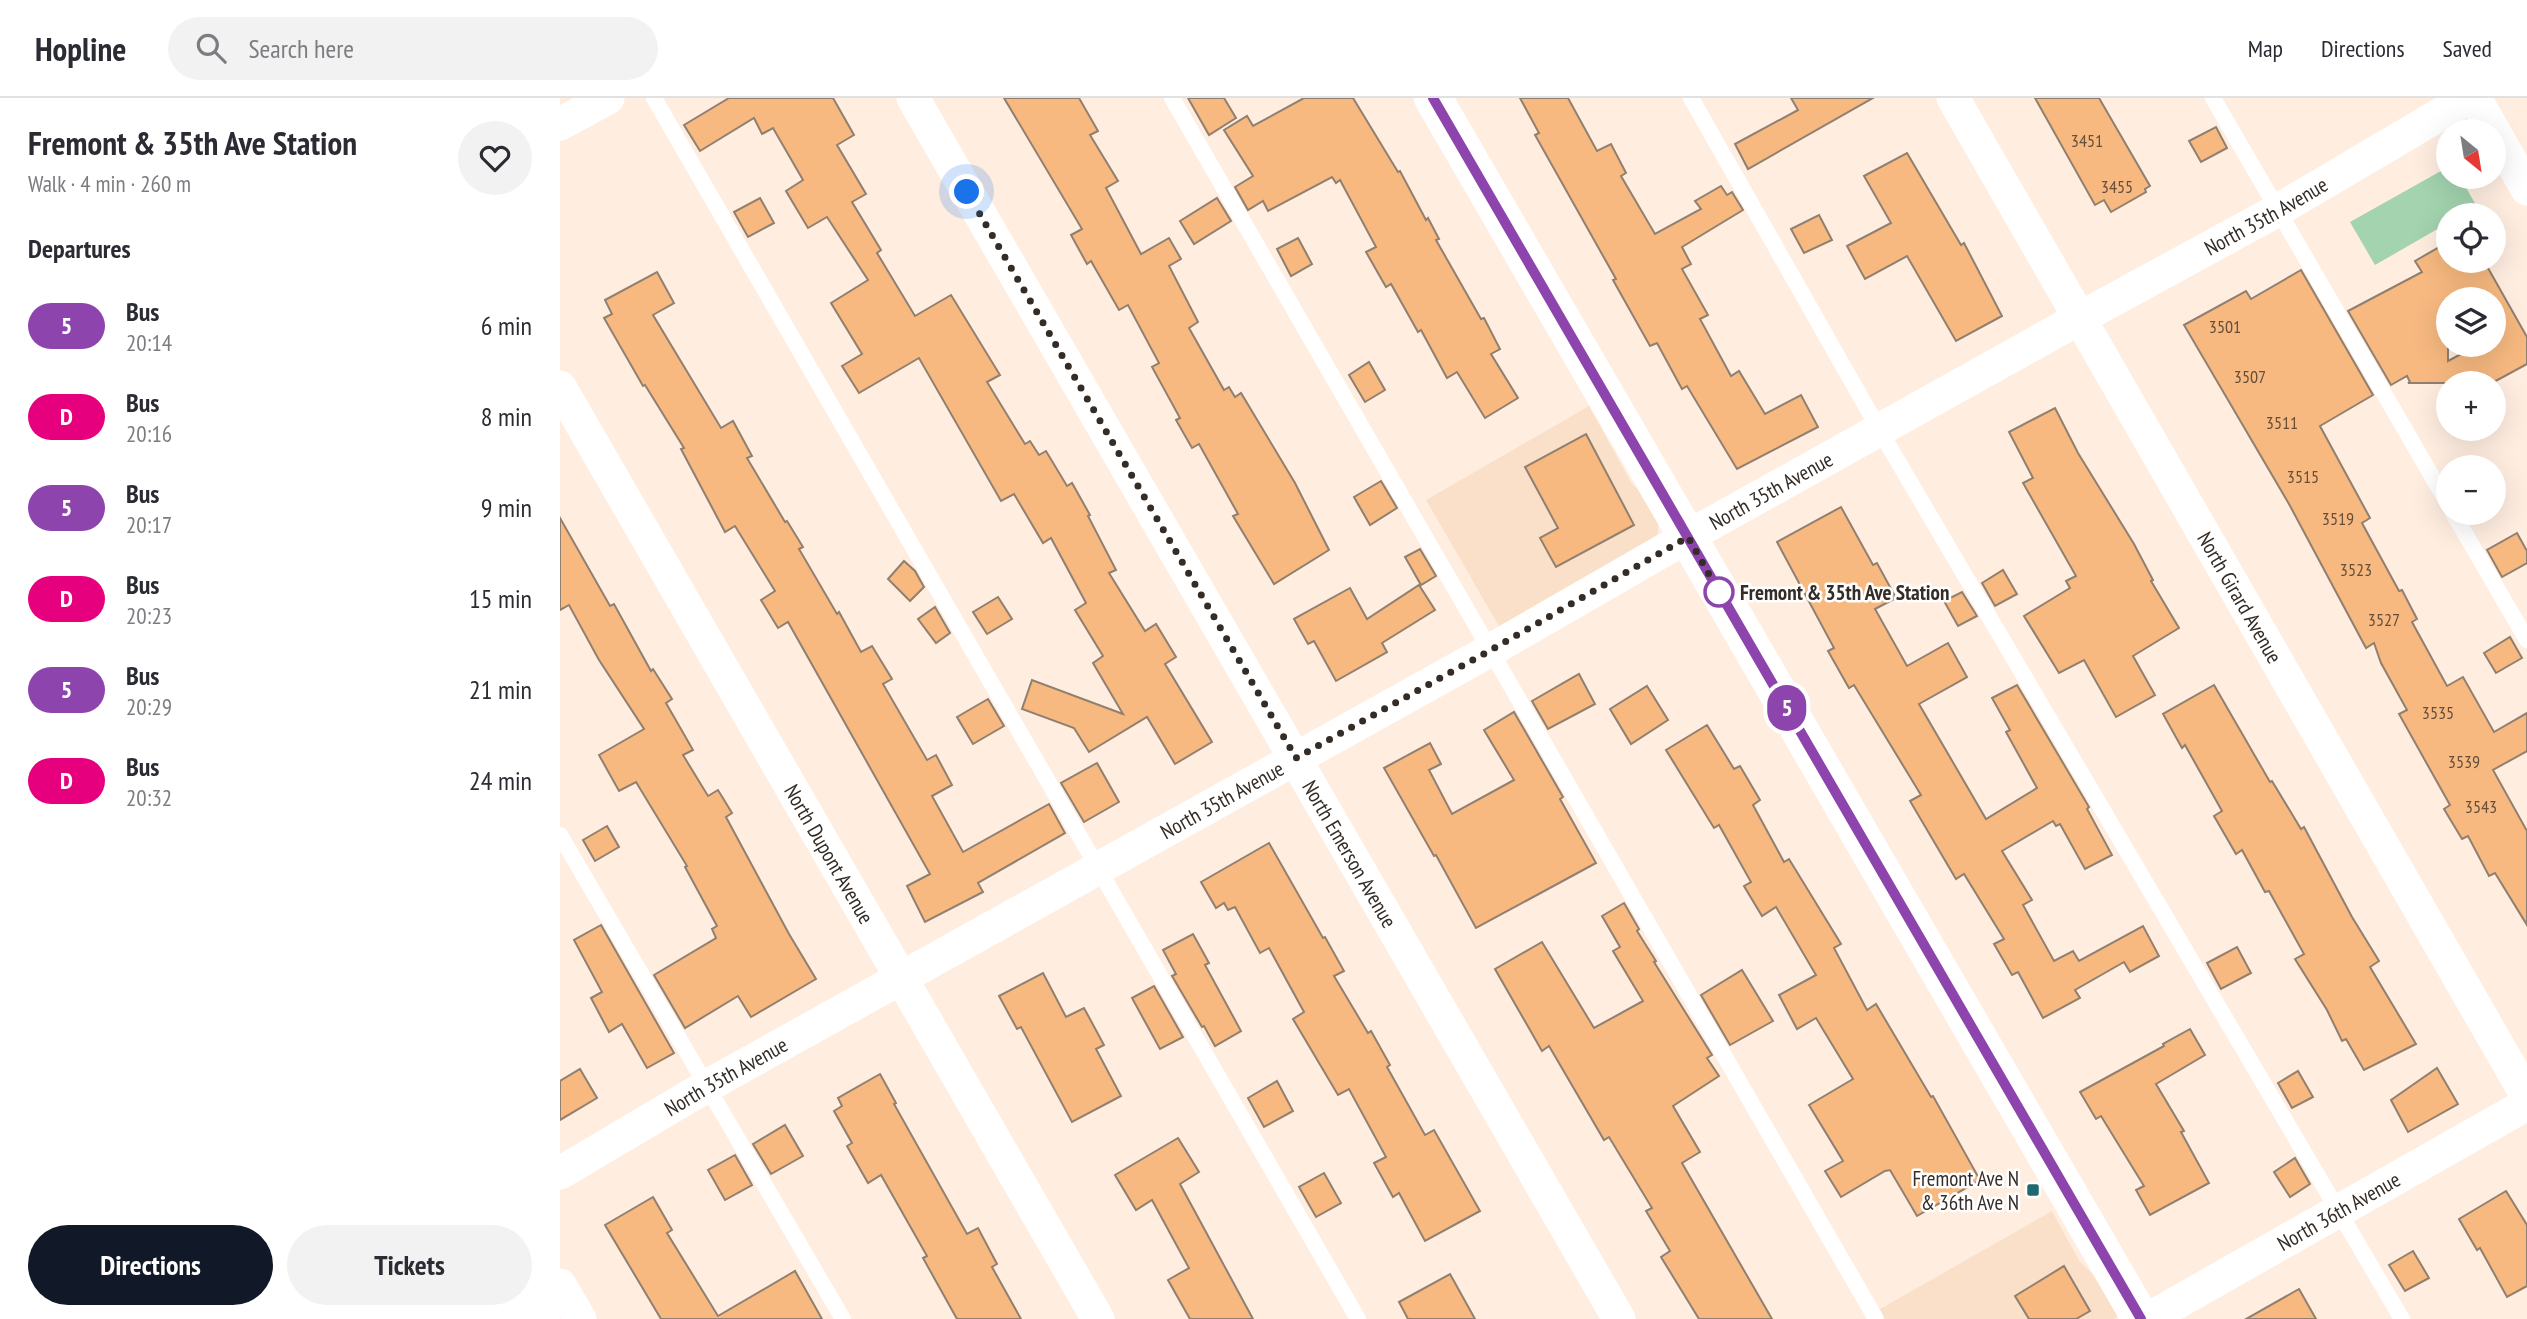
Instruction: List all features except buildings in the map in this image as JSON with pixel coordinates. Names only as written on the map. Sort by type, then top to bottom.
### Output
[{"type":"street","points":[[560,124],[608,98]]},
{"type":"street","name":"North Emerson Avenue","points":[[913,98],[1619,1319]]},
{"type":"street","points":[[1433,98],[2141,1319]]},
{"type":"street","name":"North Girard Avenue","points":[[1954,98],[2527,1096]]},
{"type":"street","name":"North 35th Avenue","points":[[560,1172],[707,1086],[1489,651],[2080,318],[2278,210],[2468,98]]},
{"type":"street","points":[[2475,98],[2527,188]]},
{"type":"street","name":"North Dupont Avenue","points":[[560,387],[1098,1319]]},
{"type":"street","name":"North 36th Avenue","points":[[2148,1319],[2527,1104]]},
{"type":"street","points":[[560,1285],[580,1319]]},
{"type":"lane","points":[[654,98],[1358,1319]]},
{"type":"lane","points":[[1172,98],[1876,1319]]},
{"type":"lane","points":[[1690,98],[1880,431],[2402,1319]]},
{"type":"lane","points":[[2213,98],[2436,483]]},
{"type":"lane","points":[[2460,525],[2527,640]]},
{"type":"lane","points":[[560,835],[843,1319]]},
{"type":"shaded area","points":[[1589,406],[1632,484],[1640,491],[1658,521],[1658,534],[1652,544],[1500,628],[1426,500]]},
{"type":"shaded area","points":[[2052,1211],[2080,1262],[2108,1289],[2117,1316],[2114,1319],[1877,1319],[1873,1313]]},
{"type":"green space","points":[[2436,174],[2436,189],[2467,189],[2475,203],[2436,203],[2436,230],[2375,265],[2350,222]]},
{"type":"bus line","name":"5","points":[[1433,98],[2141,1319]]},
{"type":"place","name":"Fremont & 35th Ave Station","points":[[1719,592]]},
{"type":"place","name":"Fremont Ave N & 36th Ave N","points":[[2033,1190]]},
{"type":"route","points":[[967,192],[1296,758],[1688,537],[1720,594],[1719,592]]}]
